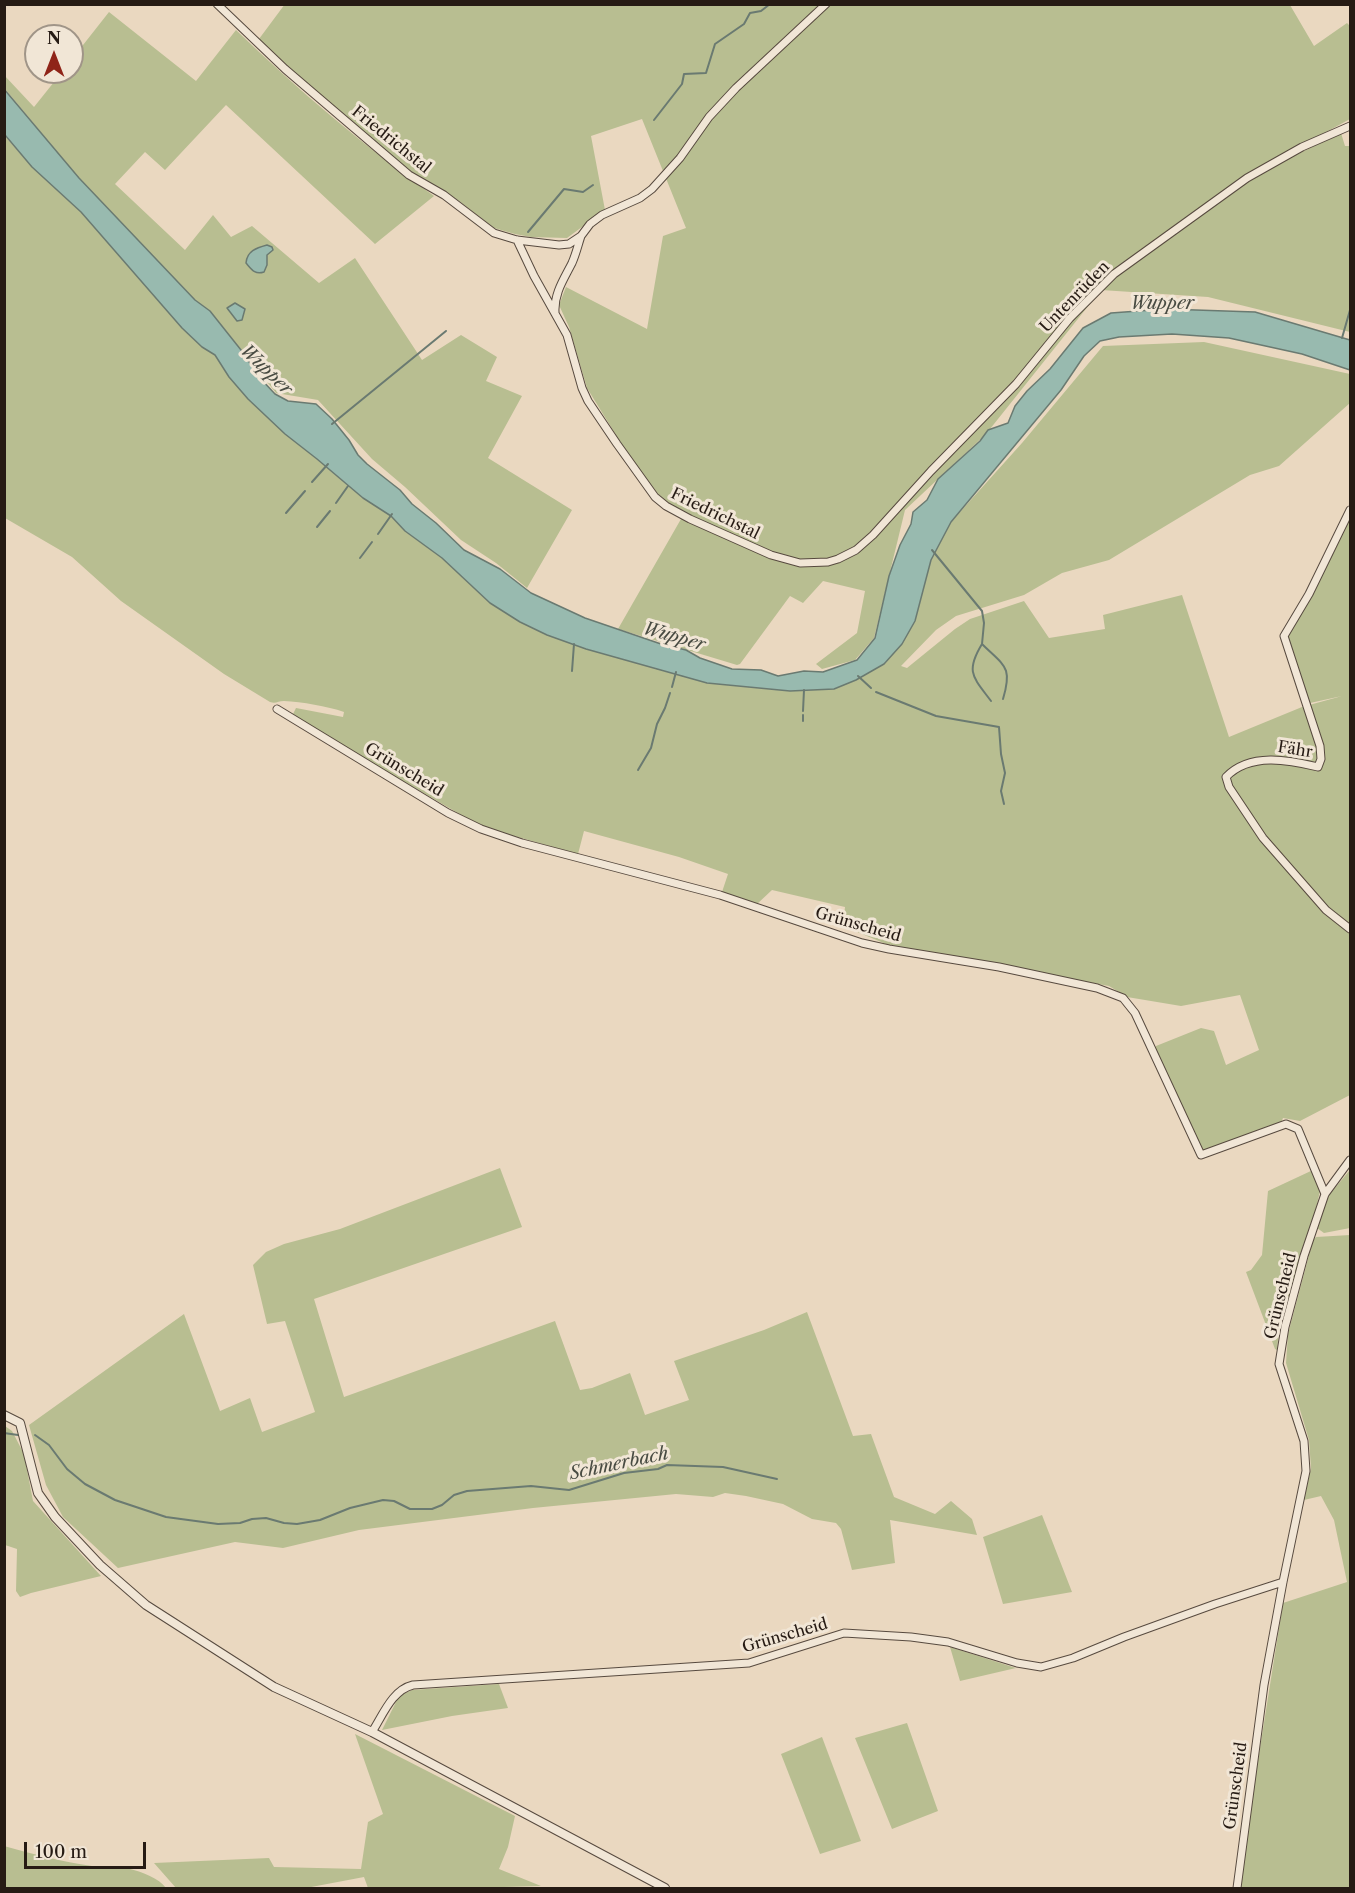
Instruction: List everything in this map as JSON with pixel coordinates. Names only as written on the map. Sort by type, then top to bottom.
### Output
[{"type":"street","name":"Friedrichstal","points":[[217,4],[285,69],[409,175],[444,195],[494,233],[517,240],[566,244],[581,236]]},
{"type":"street","points":[[555,312],[558,288],[575,257],[581,236],[590,224],[602,215],[645,195],[665,176],[709,117],[736,88],[826,4]]},
{"type":"street","name":"Untenrüden","points":[[864,544],[1016,384],[1070,318],[1114,274],[1247,178],[1295,150],[1350,126]]},
{"type":"street","name":"Friedrichstal","points":[[517,240],[569,339],[582,388],[588,401],[661,503],[711,530],[777,558],[800,563],[828,562],[864,544]]},
{"type":"street","name":"Fähr","points":[[1350,510],[1324,568],[1284,636],[1320,746],[1321,759],[1318,767],[1270,759],[1233,770],[1226,777],[1229,787],[1263,838],[1326,910],[1350,929]]},
{"type":"street","name":"Grünscheid","points":[[277,709],[448,813],[481,829],[522,843],[720,895],[862,943],[1097,988],[1123,998],[1135,1013],[1201,1155],[1286,1124],[1298,1129],[1325,1194]]},
{"type":"street","name":"Grünscheid","points":[[1237,1888],[1264,1685],[1306,1471],[1304,1441],[1279,1364],[1285,1327],[1304,1256],[1325,1194],[1350,1160]]},
{"type":"street","points":[[4,1415],[20,1423],[38,1493],[55,1517],[100,1565],[139,1599],[274,1686],[372,1732],[665,1888]]},
{"type":"street","name":"Grünscheid","points":[[372,1732],[397,1693],[404,1687],[413,1685],[749,1663],[844,1633],[948,1642],[1017,1663],[1041,1667],[1073,1658],[1144,1629],[1283,1582]]},
{"type":"green space","points":[[285,4],[1290,5],[1314,46],[1347,23],[1350,26],[1350,119],[1264,166],[1128,259],[1112,273],[1116,276],[1249,180],[1341,133],[1345,146],[1350,146],[1350,332],[1208,297],[1101,290],[986,434],[905,510],[874,638],[855,660],[822,669],[816,664],[857,633],[865,591],[823,581],[803,603],[790,596],[737,665],[618,629],[685,512],[662,499],[627,453],[587,388],[569,327],[559,305],[566,287],[647,329],[663,236],[686,228],[642,119],[591,136],[605,210],[567,238],[531,237],[494,228],[459,201],[422,181],[287,67],[259,39]]},
{"type":"green space","points":[[109,12],[196,81],[236,30],[332,117],[434,196],[375,244],[226,105],[165,170],[145,152],[115,184],[185,250],[213,215],[231,237],[252,226],[319,283],[355,258],[422,360],[461,335],[497,357],[486,381],[522,396],[488,458],[572,510],[527,588],[496,563],[461,540],[372,459],[318,400],[276,393],[210,311],[195,300],[79,178],[5,89],[4,75],[34,107],[52,84],[84,84],[84,44]]},
{"type":"green space","points":[[4,135],[32,167],[81,212],[182,328],[202,347],[215,355],[229,377],[248,399],[363,498],[391,516],[405,531],[442,558],[490,603],[520,622],[547,635],[586,649],[707,683],[790,691],[834,689],[884,664],[915,621],[931,560],[951,522],[1022,443],[1103,346],[1204,342],[1350,374],[1350,403],[1279,466],[1250,475],[1109,560],[1062,573],[1024,595],[956,616],[936,630],[901,666],[907,668],[970,619],[1024,601],[1049,638],[1105,629],[1103,615],[1182,595],[1229,737],[1302,707],[1342,696],[1310,703],[1288,636],[1326,568],[1350,515],[1350,1095],[1300,1121],[1283,1118],[1281,1123],[1205,1151],[1201,1149],[1154,1049],[1156,1046],[1201,1028],[1214,1031],[1226,1065],[1259,1050],[1240,995],[1181,1006],[1127,997],[1109,986],[886,944],[843,926],[845,907],[772,890],[756,905],[722,892],[728,874],[679,857],[584,831],[578,854],[482,827],[325,736],[293,714],[296,708],[343,717],[344,712],[306,703],[270,702],[224,674],[121,601],[72,557],[5,518]]},
{"type":"green space","points":[[500,1168],[522,1227],[314,1299],[344,1397],[555,1321],[580,1390],[592,1388],[630,1373],[645,1415],[689,1400],[674,1361],[764,1330],[807,1312],[853,1436],[871,1434],[894,1497],[935,1514],[951,1501],[972,1519],[977,1535],[890,1520],[895,1563],[852,1570],[841,1529],[836,1523],[812,1519],[783,1504],[746,1496],[725,1493],[713,1497],[676,1494],[533,1508],[359,1530],[283,1548],[235,1542],[118,1568],[63,1517],[46,1485],[29,1425],[184,1314],[220,1411],[250,1398],[262,1432],[315,1412],[285,1321],[267,1324],[253,1265],[266,1252],[284,1244],[340,1229]]},
{"type":"green space","points":[[1313,1170],[1320,1191],[1312,1226],[1304,1243],[1279,1330],[1277,1350],[1246,1272],[1251,1270],[1262,1255],[1268,1191]]},
{"type":"green space","points":[[1350,1170],[1350,1228],[1324,1233],[1317,1228],[1329,1195]]},
{"type":"green space","points":[[1350,1235],[1350,1888],[1241,1888],[1250,1811],[1283,1603],[1347,1582],[1334,1520],[1321,1496],[1304,1500],[1311,1468],[1309,1440],[1286,1363],[1288,1334],[1313,1240],[1316,1237]]},
{"type":"green space","points":[[5,1426],[12,1431],[24,1454],[33,1501],[101,1576],[20,1597],[16,1591],[17,1549],[5,1545]]},
{"type":"green space","points":[[1042,1515],[1072,1592],[1003,1604],[983,1537]]},
{"type":"green space","points":[[950,1647],[1016,1668],[960,1681]]},
{"type":"green space","points":[[499,1684],[508,1708],[382,1730],[399,1696],[412,1690]]},
{"type":"green space","points":[[907,1723],[938,1811],[892,1829],[855,1738]]},
{"type":"green space","points":[[355,1734],[515,1816],[508,1847],[499,1869],[541,1886],[368,1888],[364,1877],[306,1888],[176,1888],[154,1863],[269,1858],[274,1867],[361,1869],[368,1822],[383,1814]]},
{"type":"green space","points":[[822,1737],[861,1841],[820,1854],[781,1754]]},
{"type":"green space","points":[[4,1846],[70,1862],[130,1869],[155,1878],[166,1888],[5,1888]]},
{"type":"water","points":[[4,89],[79,178],[195,300],[210,311],[260,378],[275,394],[288,401],[316,404],[332,419],[367,464],[400,490],[412,504],[464,550],[500,569],[531,593],[585,618],[661,644],[686,650],[700,658],[732,669],[761,670],[778,676],[804,671],[823,672],[857,660],[875,638],[889,576],[900,545],[911,524],[913,512],[927,500],[938,479],[980,441],[988,430],[1008,423],[1015,406],[1050,369],[1083,328],[1111,313],[1166,309],[1255,312],[1350,340],[1350,370],[1302,354],[1229,338],[1172,334],[1119,337],[1100,341],[1084,356],[1061,390],[951,522],[931,560],[915,621],[902,644],[884,664],[834,689],[790,691],[707,683],[586,649],[547,635],[520,622],[490,603],[442,558],[405,531],[391,516],[363,498],[285,434],[248,399],[229,377],[215,355],[202,347],[182,328],[81,212],[32,167],[5,135]]},
{"type":"water","points":[[267,245],[273,250],[267,255],[264,272],[252,270],[246,263],[248,256],[259,247]]},
{"type":"water","points":[[235,303],[245,309],[242,320],[237,321],[227,308]]},
{"type":"waterway","points":[[654,120],[682,84],[684,74],[706,73],[715,44],[744,24],[750,13],[761,11],[770,4]]},
{"type":"waterway","points":[[528,232],[564,189],[583,192],[593,185]]},
{"type":"waterway","points":[[1342,338],[1350,310]]},
{"type":"waterway","points":[[332,424],[446,331]]},
{"type":"waterway","points":[[312,482],[328,464]]},
{"type":"waterway","points":[[336,503],[348,486]]},
{"type":"waterway","points":[[286,513],[305,491]]},
{"type":"waterway","points":[[317,527],[330,511]]},
{"type":"waterway","points":[[378,534],[392,514]]},
{"type":"waterway","points":[[360,558],[372,542]]},
{"type":"waterway","points":[[932,550],[982,611],[984,623],[982,644],[1001,662],[1007,673],[1003,699]]},
{"type":"waterway","points":[[572,671],[574,644]]},
{"type":"waterway","points":[[982,644],[974,661],[973,674],[991,701]]},
{"type":"waterway","points":[[672,687],[676,672]]},
{"type":"waterway","points":[[858,676],[871,688]]},
{"type":"waterway","points":[[803,711],[804,690]]},
{"type":"waterway","points":[[876,692],[936,716],[999,727],[1005,773],[1001,791],[1004,804]]},
{"type":"waterway","points":[[638,770],[651,748],[657,724],[670,693]]},
{"type":"waterway","points":[[803,715],[803,721]]},
{"type":"waterway","name":"Schmerbach","points":[[4,1433],[18,1435]]},
{"type":"waterway","name":"Schmerbach","points":[[35,1435],[49,1445],[67,1469],[85,1484],[115,1500],[166,1517],[218,1524],[266,1518],[297,1524],[320,1520],[350,1508],[383,1500],[394,1501],[410,1509],[432,1509],[442,1505],[454,1495],[467,1491],[531,1486],[569,1490],[624,1473],[658,1469],[667,1465],[723,1467],[777,1479]]},
{"type":"water label","name":"Wupper","points":[[1162,304]]},
{"type":"water label","name":"Wupper","points":[[266,370]]},
{"type":"water label","name":"Wupper","points":[[674,637]]}]
